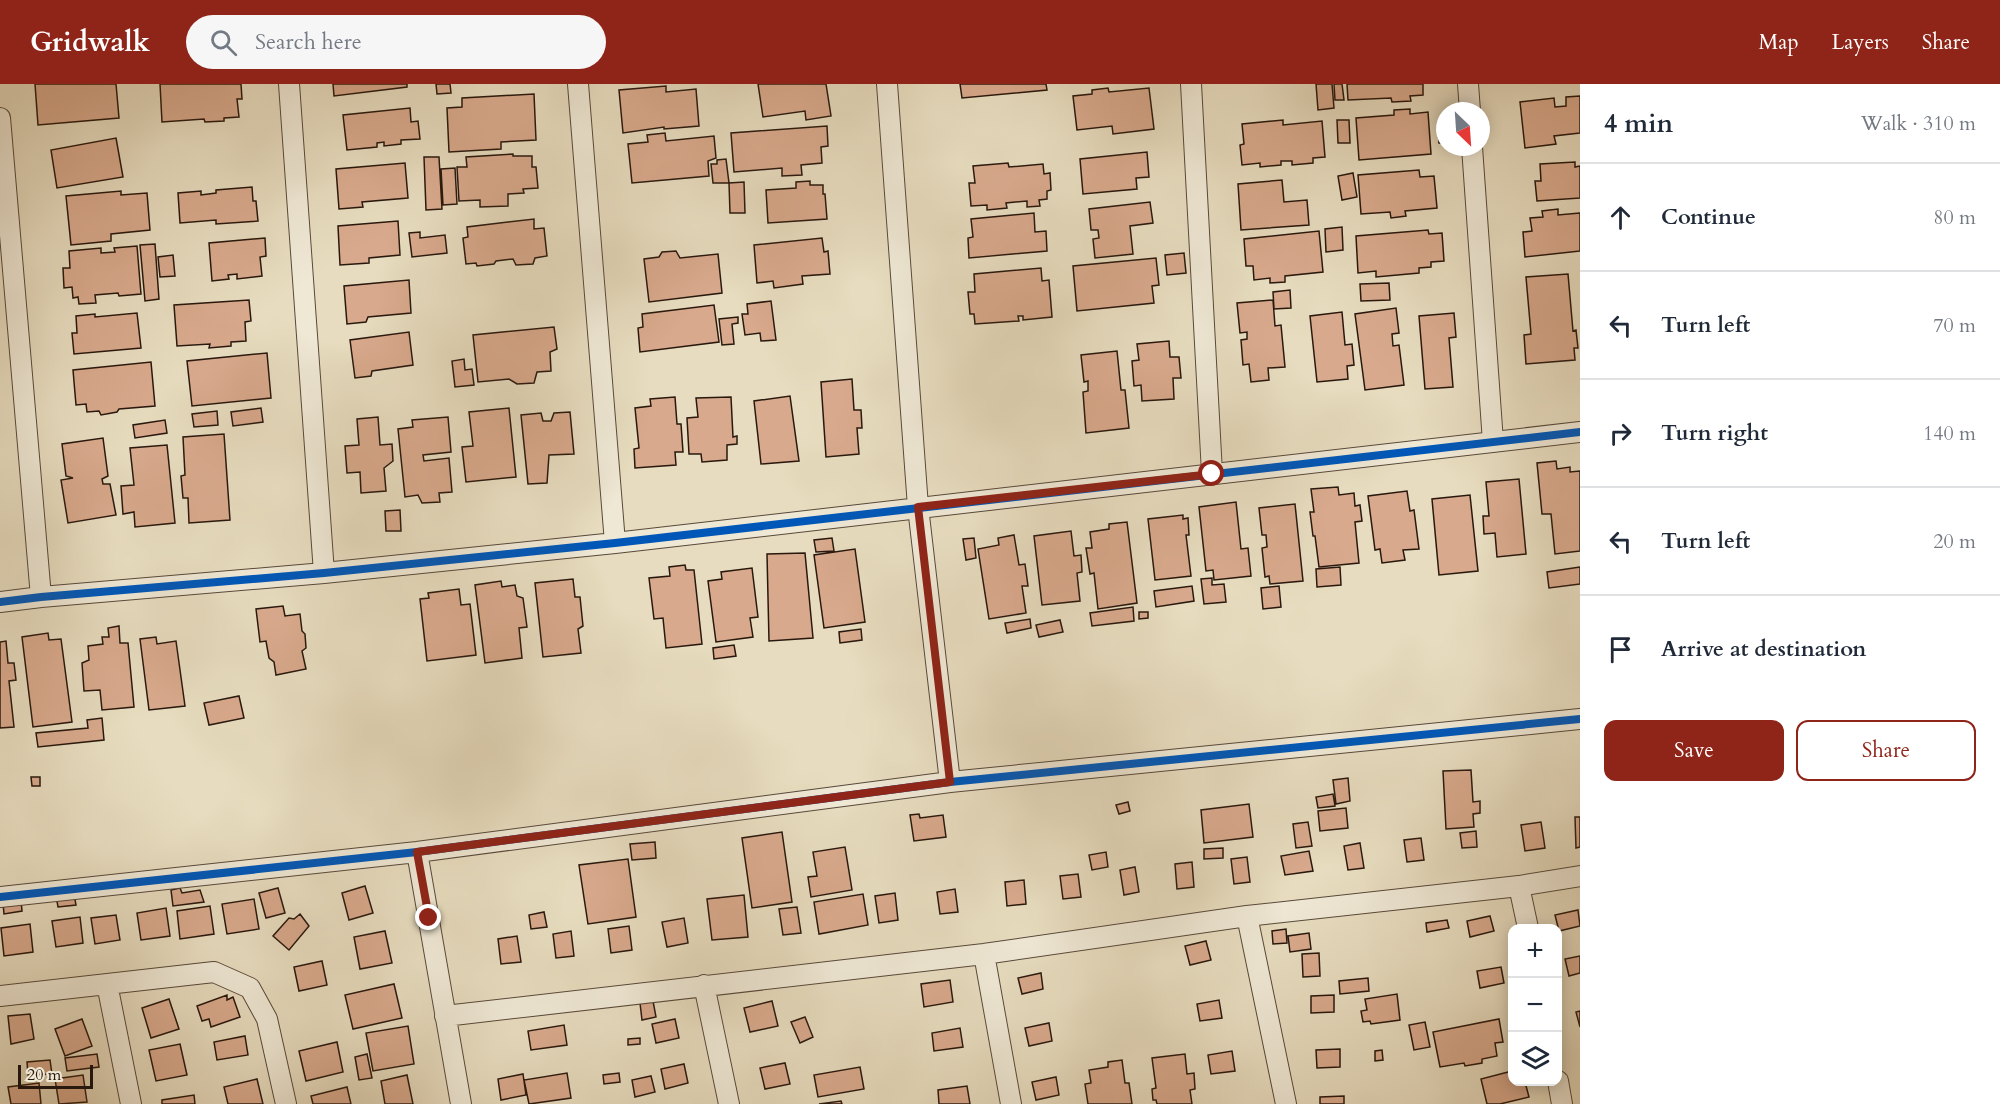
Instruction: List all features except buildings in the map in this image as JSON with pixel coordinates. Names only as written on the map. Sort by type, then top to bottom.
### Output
[{"type":"street","points":[[289,84],[324,573]]},
{"type":"street","points":[[578,84],[615,543]]},
{"type":"street","points":[[887,84],[918,507],[950,782]]},
{"type":"street","points":[[1191,84],[1212,474]]},
{"type":"street","points":[[1468,84],[1469,102]]},
{"type":"street","points":[[0,118],[41,597]]},
{"type":"street","points":[[1473,156],[1493,442]]},
{"type":"street","points":[[0,602],[324,573],[615,543],[1580,432]]},
{"type":"street","points":[[0,897],[417,852],[950,782],[1580,719]]},
{"type":"street","points":[[417,852],[461,1104]]},
{"type":"street","points":[[445,1016],[984,954],[1247,916],[1519,886],[1580,876]]},
{"type":"street","points":[[1519,886],[1527,924]]},
{"type":"street","points":[[1247,916],[1286,1104]]},
{"type":"street","points":[[984,954],[1011,1104]]},
{"type":"street","points":[[0,996],[214,972],[250,988],[267,1019],[286,1104]]},
{"type":"street","points":[[107,984],[131,1104]]},
{"type":"street","points":[[704,985],[729,1104]]},
{"type":"street","points":[[1558,1086],[1562,1104]]},
{"type":"cycle path","points":[[0,602],[324,573],[615,543],[1580,432]]},
{"type":"cycle path","points":[[0,897],[417,852],[950,782],[1580,719]]},
{"type":"route","points":[[429,918],[417,852],[950,782],[918,507],[1212,474]]}]
